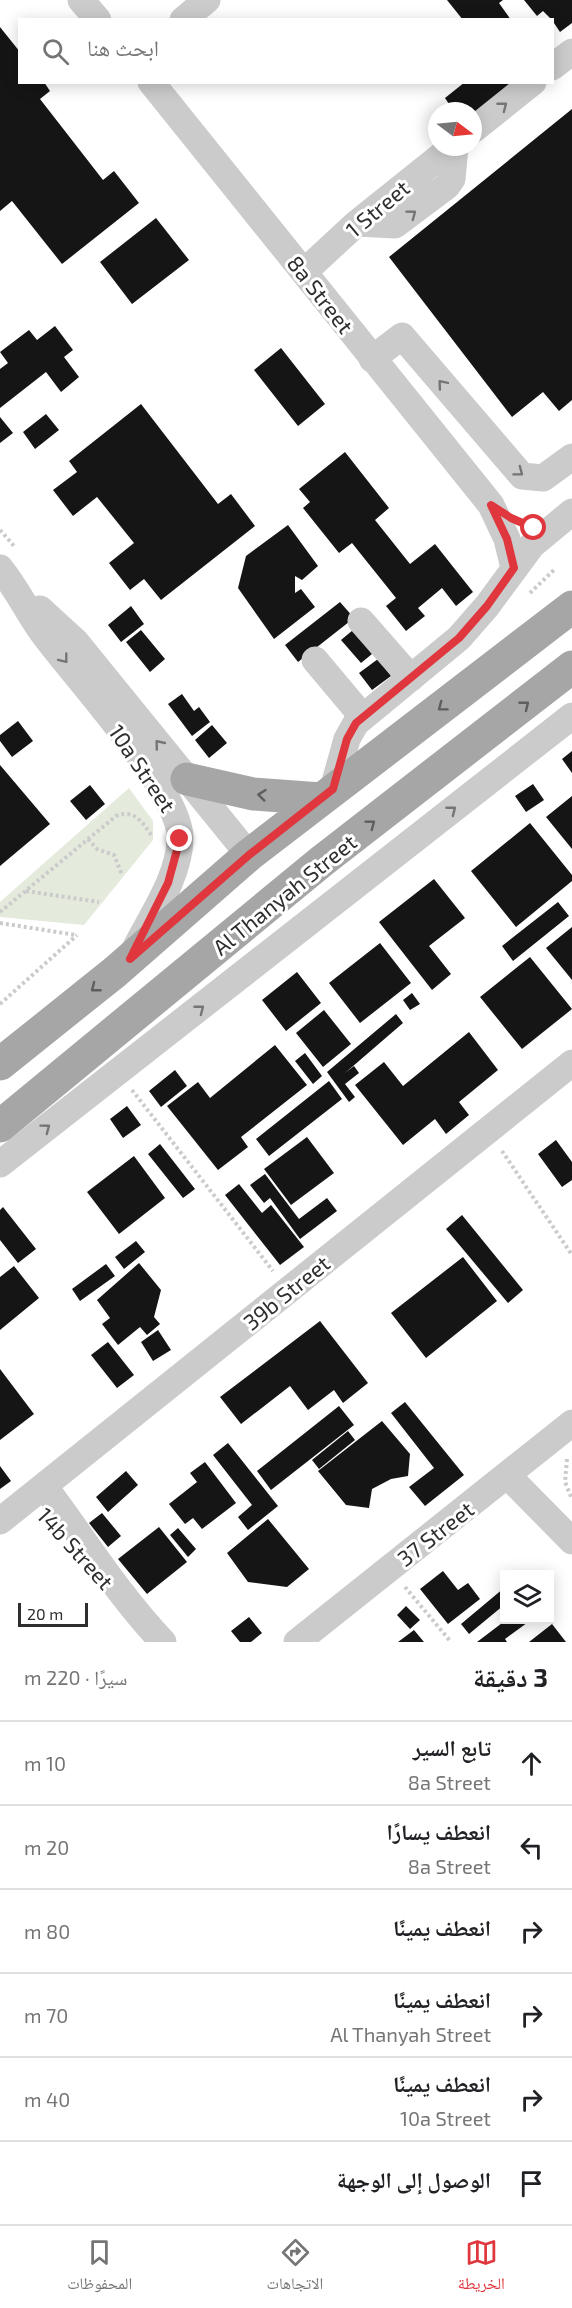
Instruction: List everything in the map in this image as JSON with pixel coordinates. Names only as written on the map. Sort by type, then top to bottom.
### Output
[{"type":"main road","points":[[1,1062],[130,959],[249,855],[572,607]]},
{"type":"main road","name":"Al Thanyah Street","points":[[0,1126],[53,1085],[322,861],[572,667]]},
{"type":"main road","points":[[187,779],[253,794],[327,794]]},
{"type":"main road","points":[[53,1085],[63,1059],[80,1037],[258,889],[261,872],[249,855]]},
{"type":"street","points":[[81,0],[96,18]]},
{"type":"street","points":[[185,18],[207,0]]},
{"type":"street","points":[[554,66],[572,52]]},
{"type":"street","name":"8a Street","points":[[153,84],[491,505],[507,539],[514,568]]},
{"type":"street","points":[[482,123],[530,84]]},
{"type":"street","name":"1 Street","points":[[304,272],[357,223],[442,156]]},
{"type":"street","points":[[372,359],[402,336],[516,472],[528,478],[549,474],[572,457]]},
{"type":"street","points":[[450,456],[480,429]]},
{"type":"street","name":"8a Street","points":[[491,505],[511,518],[547,532]]},
{"type":"street","points":[[327,794],[347,739],[362,716],[444,652],[474,622],[514,568],[547,532],[572,512]]},
{"type":"street","name":"10a Street","points":[[0,568],[20,593],[43,632],[162,788],[180,825],[180,848],[168,883],[130,959]]},
{"type":"street","name":"10a Street","points":[[20,593],[76,642],[249,855]]},
{"type":"street","points":[[361,621],[411,678]]},
{"type":"street","points":[[315,660],[362,716]]},
{"type":"street","points":[[0,1164],[572,716]]},
{"type":"street","name":"39b Street","points":[[0,1521],[572,1063]]},
{"type":"street","name":"37 Street","points":[[297,1642],[572,1423]]},
{"type":"street","points":[[516,1469],[572,1534]]},
{"type":"street","points":[[516,1469],[572,1540]]},
{"type":"street","name":"14b Street","points":[[37,1492],[94,1552],[148,1632],[163,1642]]},
{"type":"path","points":[[0,912],[116,816],[128,813],[140,818],[152,836]]},
{"type":"path","points":[[88,839],[97,849],[114,855],[122,875]]},
{"type":"path","points":[[25,891],[99,902]]},
{"type":"path","points":[[0,923],[77,935],[0,1004]]},
{"type":"path","points":[[119,1073],[288,1291]]},
{"type":"path","points":[[489,1130],[572,1255]]},
{"type":"path","points":[[568,1455],[565,1482],[572,1499]]},
{"type":"path","points":[[390,1568],[451,1642]]},
{"type":"shaded area","points":[[129,788],[153,821],[153,840],[84,925],[0,917],[0,902]]},
{"type":"building","points":[[447,0],[503,0],[499,3],[510,18],[461,18]]},
{"type":"building","points":[[524,0],[572,0],[572,23],[560,32],[554,23],[554,18],[550,18],[543,11],[537,16]]},
{"type":"building","points":[[0,27],[18,50],[18,84],[45,84],[50,91],[40,99],[103,180],[114,171],[139,203],[62,264],[12,201],[0,211]]},
{"type":"building","points":[[462,84],[512,84],[482,108],[482,102],[448,102],[445,98]]},
{"type":"building","points":[[572,109],[572,400],[559,411],[543,392],[512,417],[389,257]]},
{"type":"building","points":[[156,218],[189,260],[132,304],[100,262]]},
{"type":"building","points":[[55,326],[73,350],[64,357],[79,377],[61,392],[46,372],[0,408],[0,369],[8,363],[0,352],[29,330],[37,340]]},
{"type":"building","points":[[281,348],[325,404],[298,426],[254,370]]},
{"type":"building","points":[[141,404],[218,504],[231,494],[255,526],[161,600],[144,579],[130,590],[109,563],[134,543],[97,497],[73,516],[53,490],[77,472],[69,461]]},
{"type":"building","points":[[46,414],[59,430],[35,449],[23,432]]},
{"type":"building","points":[[0,417],[13,433],[0,443]]},
{"type":"building","points":[[345,452],[389,508],[375,520],[410,564],[435,544],[473,592],[456,606],[442,588],[418,608],[425,616],[406,631],[386,606],[396,598],[352,543],[339,553],[303,508],[310,502],[299,489]]},
{"type":"building","points":[[288,525],[318,566],[302,580],[295,576],[295,593],[301,589],[315,607],[274,639],[238,588],[246,556]]},
{"type":"building","points":[[340,602],[354,618],[298,662],[285,645]]},
{"type":"building","points":[[131,606],[144,624],[121,642],[108,625]]},
{"type":"building","points":[[141,630],[165,659],[150,672],[126,642]]},
{"type":"building","points":[[353,630],[372,654],[361,663],[341,640]]},
{"type":"building","points":[[378,659],[391,676],[372,690],[359,673]]},
{"type":"building","points":[[182,694],[194,711],[199,707],[210,722],[192,736],[168,704]]},
{"type":"building","points":[[18,721],[33,741],[12,757],[0,741],[0,735]]},
{"type":"building","points":[[212,725],[227,743],[209,758],[195,740]]},
{"type":"building","points":[[572,751],[572,773],[562,759]]},
{"type":"building","points":[[0,765],[50,824],[0,866]]},
{"type":"building","points":[[533,784],[544,800],[526,812],[515,796]]},
{"type":"building","points":[[90,785],[105,804],[86,820],[70,801]]},
{"type":"building","points":[[572,796],[572,849],[546,817]]},
{"type":"building","points":[[530,823],[572,875],[572,881],[516,927],[471,871]]},
{"type":"building","points":[[434,879],[465,918],[429,946],[451,974],[432,990],[379,922]]},
{"type":"building","points":[[558,902],[569,916],[513,961],[502,946]]},
{"type":"building","points":[[572,927],[572,980],[546,948]]},
{"type":"building","points":[[380,943],[411,983],[360,1023],[329,983]]},
{"type":"building","points":[[530,957],[572,1009],[522,1049],[480,997]]},
{"type":"building","points":[[297,972],[321,1003],[286,1031],[262,1000]]},
{"type":"building","points":[[412,993],[420,1004],[410,1010],[403,1000]]},
{"type":"building","points":[[324,1010],[351,1044],[323,1067],[296,1033]]},
{"type":"building","points":[[396,1014],[403,1023],[345,1073],[354,1066],[359,1073],[345,1084],[355,1097],[349,1102],[327,1072]]},
{"type":"building","points":[[469,1032],[498,1070],[459,1102],[469,1115],[446,1134],[435,1119],[403,1145],[355,1085],[384,1062],[403,1086]]},
{"type":"building","points":[[275,1045],[307,1085],[241,1137],[248,1147],[218,1170],[167,1106],[198,1082],[210,1098]]},
{"type":"building","points":[[305,1053],[322,1076],[313,1084],[295,1061]]},
{"type":"building","points":[[175,1070],[187,1086],[161,1107],[149,1091]]},
{"type":"building","points":[[329,1081],[342,1099],[269,1156],[256,1139]]},
{"type":"building","points":[[127,1106],[141,1125],[123,1138],[110,1119]]},
{"type":"building","points":[[307,1137],[334,1173],[291,1205],[264,1169]]},
{"type":"building","points":[[556,1140],[572,1162],[572,1180],[562,1187],[538,1154]]},
{"type":"building","points":[[160,1144],[195,1189],[183,1198],[148,1154]]},
{"type":"building","points":[[134,1156],[165,1198],[119,1234],[87,1192]]},
{"type":"building","points":[[265,1174],[299,1219],[327,1198],[337,1211],[300,1239],[270,1198],[264,1203],[250,1185]]},
{"type":"building","points":[[239,1184],[262,1213],[271,1205],[304,1247],[280,1265],[225,1195]]},
{"type":"building","points":[[3,1207],[36,1249],[18,1263],[0,1240],[0,1210]]},
{"type":"building","points":[[462,1215],[523,1290],[508,1303],[446,1229]]},
{"type":"building","points":[[136,1241],[145,1252],[124,1269],[115,1257]]},
{"type":"building","points":[[463,1257],[497,1301],[426,1358],[391,1313]]},
{"type":"building","points":[[139,1263],[161,1290],[154,1317],[160,1324],[147,1335],[140,1327],[118,1345],[102,1324],[110,1318],[97,1300]]},
{"type":"building","points":[[106,1264],[115,1276],[80,1301],[72,1289]]},
{"type":"building","points":[[14,1266],[39,1298],[0,1330],[0,1277]]},
{"type":"building","points":[[320,1321],[368,1383],[343,1403],[334,1390],[308,1410],[290,1386],[241,1424],[220,1397]]},
{"type":"building","points":[[158,1330],[171,1350],[153,1361],[141,1342]]},
{"type":"building","points":[[108,1342],[134,1375],[117,1388],[91,1355]]},
{"type":"building","points":[[0,1369],[34,1414],[0,1440]]},
{"type":"building","points":[[405,1402],[464,1475],[425,1506],[409,1487],[434,1468],[391,1413]]},
{"type":"building","points":[[339,1406],[354,1425],[271,1490],[257,1471]]},
{"type":"building","points":[[382,1421],[410,1454],[408,1476],[391,1479],[372,1489],[369,1508],[346,1505],[318,1471]]},
{"type":"building","points":[[348,1431],[355,1440],[319,1469],[312,1460]]},
{"type":"building","points":[[228,1443],[278,1506],[248,1530],[238,1517],[252,1505],[213,1455]]},
{"type":"building","points":[[205,1462],[236,1503],[202,1529],[193,1518],[185,1524],[169,1504],[197,1482],[190,1473]]},
{"type":"building","points":[[0,1466],[11,1481],[0,1489]]},
{"type":"building","points":[[126,1471],[138,1485],[108,1512],[96,1497]]},
{"type":"building","points":[[102,1513],[121,1536],[108,1547],[89,1523]]},
{"type":"building","points":[[268,1519],[309,1569],[287,1587],[248,1582],[227,1553]]},
{"type":"building","points":[[159,1527],[187,1562],[147,1594],[118,1559]]},
{"type":"building","points":[[178,1528],[196,1549],[188,1557],[170,1535]]},
{"type":"building","points":[[443,1571],[458,1590],[468,1583],[480,1599],[448,1624],[420,1589]]},
{"type":"building","points":[[500,1591],[500,1608],[469,1634],[461,1624]]},
{"type":"building","points":[[406,1606],[420,1620],[410,1629],[397,1615]]},
{"type":"building","points":[[249,1617],[262,1633],[251,1642],[240,1642],[231,1631]]},
{"type":"building","points":[[501,1624],[526,1624],[505,1639],[507,1642],[477,1642]]},
{"type":"building","points":[[552,1624],[566,1642],[529,1642]]},
{"type":"building","points":[[414,1630],[424,1642],[398,1642]]},
{"type":"route","points":[[180,839],[180,848],[168,883],[130,959],[249,855],[333,789],[347,739],[356,723],[444,652],[487,606],[514,568],[507,539],[491,505],[522,524],[534,528]]}]
